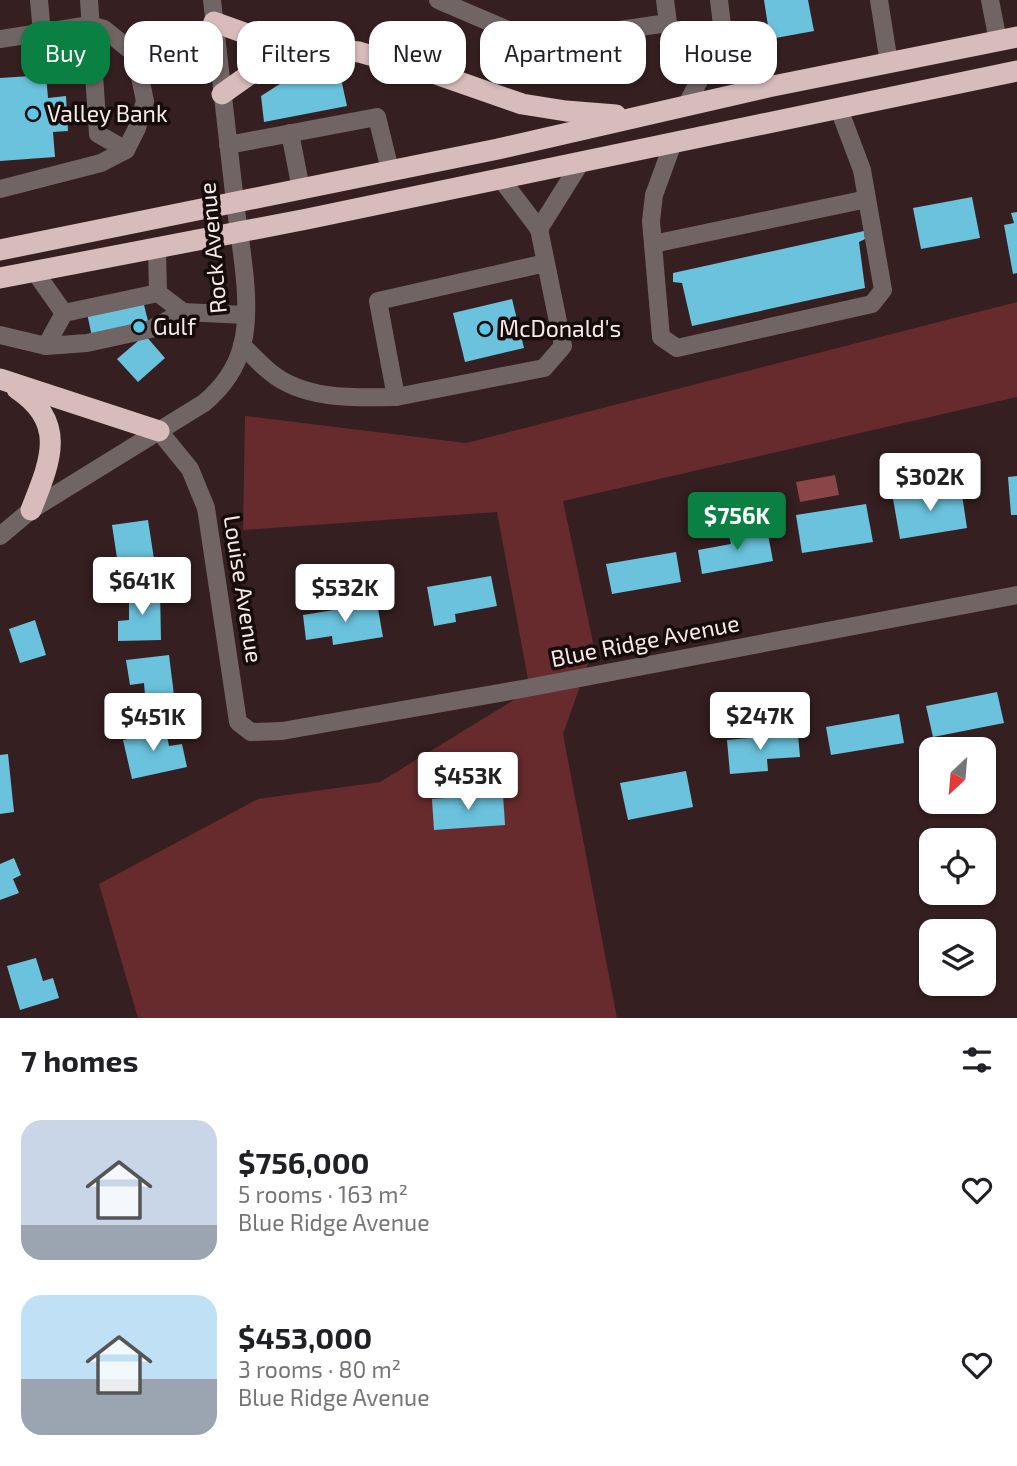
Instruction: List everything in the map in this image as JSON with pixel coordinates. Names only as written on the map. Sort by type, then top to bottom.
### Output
[{"type":"highway","points":[[0,250],[498,149],[768,87],[1008,39]]},
{"type":"highway","points":[[355,52],[439,75],[522,104],[639,117]]},
{"type":"highway","points":[[0,278],[501,179],[1017,71]]},
{"type":"highway","points":[[222,94],[237,83]]},
{"type":"highway","points":[[3,381],[159,430]]},
{"type":"highway","points":[[3,381],[30,397],[45,420],[51,444],[49,466],[31,510]]},
{"type":"street","points":[[39,0],[41,21]]},
{"type":"street","points":[[89,0],[90,21]]},
{"type":"street","name":"Rock Avenue","points":[[212,0],[214,21]]},
{"type":"street","points":[[438,0],[536,42],[668,23],[665,0]]},
{"type":"street","points":[[719,0],[721,21]]},
{"type":"street","points":[[879,0],[889,63]]},
{"type":"street","points":[[990,0],[1008,39]]},
{"type":"street","points":[[0,189],[101,163],[126,150],[137,128],[145,102],[135,54],[110,34]]},
{"type":"street","points":[[0,39],[21,36]]},
{"type":"street","points":[[94,84],[98,134],[126,150]]},
{"type":"street","name":"Rock Avenue","points":[[0,536],[31,510],[204,403],[219,391],[230,373],[243,345],[246,315],[244,266],[221,84]]},
{"type":"street","points":[[686,106],[697,84]]},
{"type":"street","points":[[673,143],[654,195],[651,221],[661,337],[677,348],[873,304],[883,290],[862,170],[839,108]]},
{"type":"street","points":[[228,145],[377,117],[390,170]]},
{"type":"street","points":[[290,133],[301,189]]},
{"type":"street","points":[[539,229],[580,162]]},
{"type":"street","points":[[243,345],[271,373],[291,384],[349,399],[396,397],[544,368],[563,346],[547,262],[539,229],[501,179]]},
{"type":"street","points":[[653,244],[867,199]]},
{"type":"street","points":[[157,248],[158,293]]},
{"type":"street","points":[[396,397],[378,301],[547,262]]},
{"type":"street","points":[[35,272],[64,313]]},
{"type":"street","points":[[46,346],[64,313],[158,293],[183,312]]},
{"type":"street","points":[[0,335],[46,346],[87,343],[151,329],[183,312],[246,315]]},
{"type":"street","name":"Louise Avenue","points":[[159,430],[190,470],[206,508],[238,722],[251,732],[282,731]]},
{"type":"street","name":"Blue Ridge Avenue","points":[[282,731],[522,689],[1017,594]]},
{"type":"shaded area","points":[[1017,302],[1017,397],[563,501],[594,647],[563,734],[617,1018],[138,1018],[99,884],[258,799],[380,782],[530,690],[497,512],[243,530],[245,416],[466,443]]},
{"type":"shaded area","points":[[835,475],[839,495],[800,502],[796,482]]},
{"type":"building","points":[[764,0],[808,0],[814,31],[777,38],[777,21],[767,21]]},
{"type":"building","name":"Valley Bank","points":[[21,77],[21,84],[47,84],[48,98],[66,96],[68,131],[53,132],[55,157],[0,161],[0,78]]},
{"type":"building","points":[[280,84],[342,84],[347,106],[264,122],[261,96]]},
{"type":"building","points":[[972,197],[980,238],[921,249],[913,208]]},
{"type":"building","points":[[1017,212],[1017,273],[1013,274],[1004,225],[1014,223],[1011,213]]},
{"type":"building","points":[[864,231],[865,239],[859,242],[865,288],[692,326],[682,283],[673,282],[673,273]]},
{"type":"building","points":[[512,299],[524,348],[465,362],[453,313]]},
{"type":"building","points":[[143,301],[149,325],[92,337],[87,313]]},
{"type":"building","points":[[145,335],[165,358],[138,382],[117,359]]},
{"type":"building","points":[[1017,476],[1017,515],[1011,515],[1008,477]]},
{"type":"building","points":[[961,488],[967,528],[900,539],[893,499]]},
{"type":"building","points":[[866,504],[873,542],[802,553],[796,515]]},
{"type":"building","points":[[148,520],[156,572],[120,578],[112,525]]},
{"type":"building","points":[[767,529],[773,561],[702,574],[698,550],[731,544],[729,535]]},
{"type":"building","points":[[676,552],[681,582],[612,594],[606,564]]},
{"type":"building","points":[[491,576],[497,606],[455,614],[456,622],[434,626],[427,587]]},
{"type":"building","points":[[160,590],[161,640],[118,641],[118,621],[129,620],[129,591]]},
{"type":"building","points":[[377,603],[383,637],[333,645],[332,636],[306,640],[303,615]]},
{"type":"building","points":[[35,620],[46,655],[20,663],[9,629]]},
{"type":"building","points":[[169,655],[175,703],[146,707],[144,683],[130,685],[126,660]]},
{"type":"building","points":[[997,692],[1004,723],[933,737],[926,706]]},
{"type":"building","points":[[899,714],[904,743],[831,755],[826,727]]},
{"type":"building","points":[[164,720],[169,746],[182,744],[187,767],[132,779],[123,740],[149,734],[146,724]]},
{"type":"building","points":[[798,734],[800,757],[767,759],[768,771],[730,774],[727,740]]},
{"type":"building","points":[[8,754],[14,812],[0,814],[0,755]]},
{"type":"building","points":[[686,771],[693,807],[628,820],[620,783]]},
{"type":"building","points":[[503,794],[505,825],[434,830],[432,799]]},
{"type":"building","points":[[14,858],[21,875],[13,879],[19,893],[0,900],[0,864]]},
{"type":"building","points":[[36,958],[43,981],[53,978],[59,998],[20,1010],[7,966]]},
{"type":"place","name":"Valley Bank","points":[[33,114]]},
{"type":"place","name":"Gulf","points":[[139,327]]},
{"type":"place","name":"McDonald's","points":[[485,329]]}]
